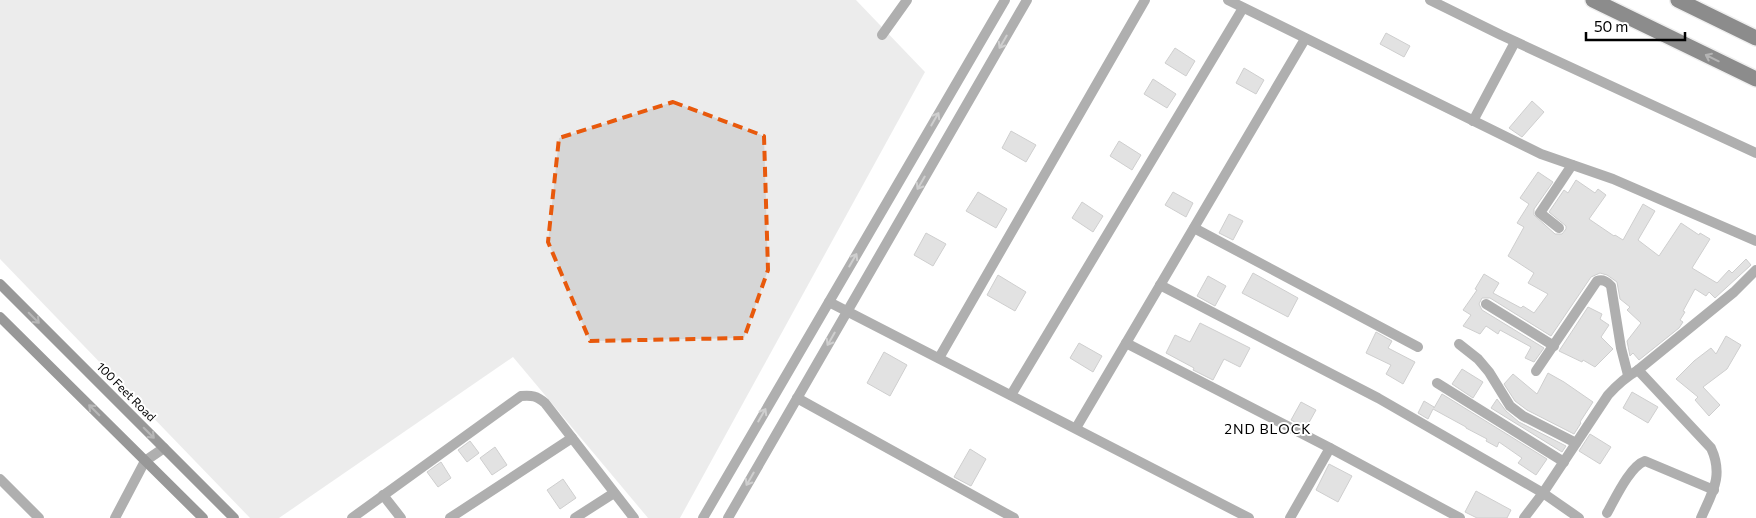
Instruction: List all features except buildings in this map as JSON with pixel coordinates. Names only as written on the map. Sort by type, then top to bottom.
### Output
[{"type":"highway","points":[[1593,0],[1756,79]]},
{"type":"highway","points":[[1678,0],[1756,38]]},
{"type":"main road","name":"100 Feet Road","points":[[0,284],[234,518]]},
{"type":"main road","points":[[0,318],[203,518]]},
{"type":"street","points":[[882,35],[907,0]]},
{"type":"street","points":[[703,518],[1005,0]]},
{"type":"street","points":[[728,518],[1027,0]]},
{"type":"street","points":[[940,358],[1145,0]]},
{"type":"street","points":[[1228,0],[1541,154],[1613,179],[1756,240]]},
{"type":"street","points":[[1430,0],[1515,42],[1756,154]]},
{"type":"street","points":[[1011,395],[1243,8]]},
{"type":"street","points":[[1076,428],[1305,39]]},
{"type":"street","points":[[1473,121],[1515,42]]},
{"type":"street","points":[[1559,228],[1540,213],[1572,165]]},
{"type":"street","points":[[1194,228],[1418,347]]},
{"type":"street","points":[[1524,518],[1543,493],[1608,395],[1628,376],[1638,370],[1734,292],[1756,270]]},
{"type":"street","points":[[1536,371],[1597,281],[1603,280],[1611,286],[1621,348],[1628,376]]},
{"type":"street","points":[[1160,285],[1378,398],[1543,493],[1579,518]]},
{"type":"street","points":[[829,302],[1249,518]]},
{"type":"street","points":[[1486,304],[1554,346]]},
{"type":"street","points":[[1126,343],[1330,448],[1460,518]]},
{"type":"street","points":[[1459,344],[1478,359],[1489,372],[1510,406],[1523,416],[1576,443]]},
{"type":"street","points":[[1638,370],[1711,448],[1717,460],[1718,473],[1714,490],[1701,518]]},
{"type":"street","points":[[1437,383],[1564,462]]},
{"type":"street","points":[[352,518],[522,396],[534,396],[545,403],[634,518]]},
{"type":"street","points":[[796,398],[1014,518]]},
{"type":"street","points":[[450,518],[572,438]]},
{"type":"street","points":[[115,518],[145,461],[164,448]]},
{"type":"street","points":[[1290,518],[1330,448]]},
{"type":"street","points":[[1607,513],[1638,465],[1645,461],[1714,490]]},
{"type":"street","points":[[0,479],[34,516]]},
{"type":"street","points":[[575,518],[614,493]]},
{"type":"street","points":[[383,495],[401,518]]},
{"type":"highlighted area","points":[[673,102],[764,136],[768,270],[744,338],[590,341],[548,242],[559,138]]},
{"type":"shaded area","points":[[0,0],[856,0],[925,72],[680,518],[648,518],[513,357],[279,518],[250,518],[0,259]]},
{"type":"district","name":"2ND BLOCK","points":[[1268,429]]}]
